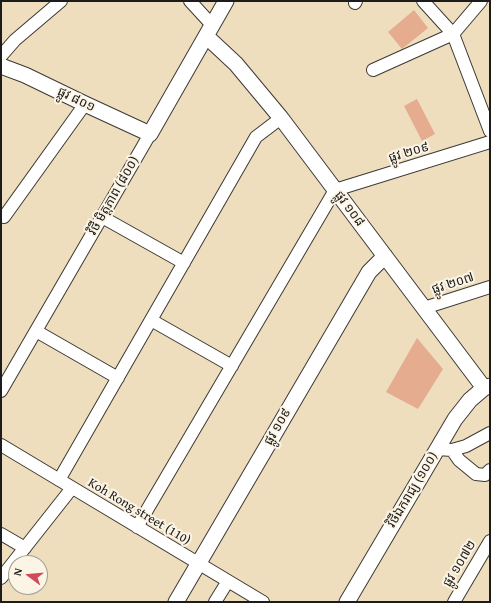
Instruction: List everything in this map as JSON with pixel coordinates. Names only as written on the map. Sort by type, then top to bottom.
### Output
[{"type":"main road","name":"វិថី មិត្តភាព (៨០០)","points":[[150,134],[226,1]]},
{"type":"main road","name":"ផ្លូវ ១០៨","points":[[209,31],[281,118],[424,308],[488,390]]},
{"type":"main road","name":"ផ្លូវ ៨០១","points":[[1,66],[25,74],[150,134]]},
{"type":"main road","name":"ផ្លូវ ១០៩","points":[[180,601],[198,563],[369,272],[385,256]]},
{"type":"main road","name":"វិថីឯករាជ្យ (១០០)","points":[[346,602],[445,450],[455,419],[470,400],[488,390]]},
{"type":"street","points":[[1,56],[15,40],[61,1]]},
{"type":"street","points":[[190,1],[209,31]]},
{"type":"street","points":[[423,1],[453,34],[490,131]]},
{"type":"street","points":[[373,70],[453,34],[481,1]]},
{"type":"street","points":[[4,217],[85,104]]},
{"type":"street","points":[[59,480],[256,137],[281,118]]},
{"type":"street","name":"វិថី មិត្តភាព (៨០០)","points":[[1,391],[150,134]]},
{"type":"street","name":"ផ្លូវ ២០៩","points":[[336,190],[490,142]]},
{"type":"street","points":[[137,527],[336,190]]},
{"type":"street","points":[[102,217],[184,263]]},
{"type":"street","name":"ផ្លូវ ២០៧","points":[[424,308],[490,287]]},
{"type":"street","points":[[151,320],[232,366]]},
{"type":"street","points":[[36,331],[118,378]]},
{"type":"street","points":[[445,450],[466,446],[490,433]]},
{"type":"street","name":"Koh Rong street (110)","points":[[1,445],[263,602]]},
{"type":"street","points":[[445,450],[476,474],[485,475],[490,470]]},
{"type":"street","points":[[1,578],[72,488]]},
{"type":"street","points":[[1,534],[25,548]]},
{"type":"street","name":"ផ្លូវ ១០៧២","points":[[454,602],[490,541]]},
{"type":"street","points":[[215,602],[228,581]]},
{"type":"building","points":[[414,10],[428,28],[402,49],[388,32]]},
{"type":"building","points":[[417,99],[435,134],[422,141],[404,106]]},
{"type":"building","points":[[417,338],[443,369],[418,409],[386,392]]}]
